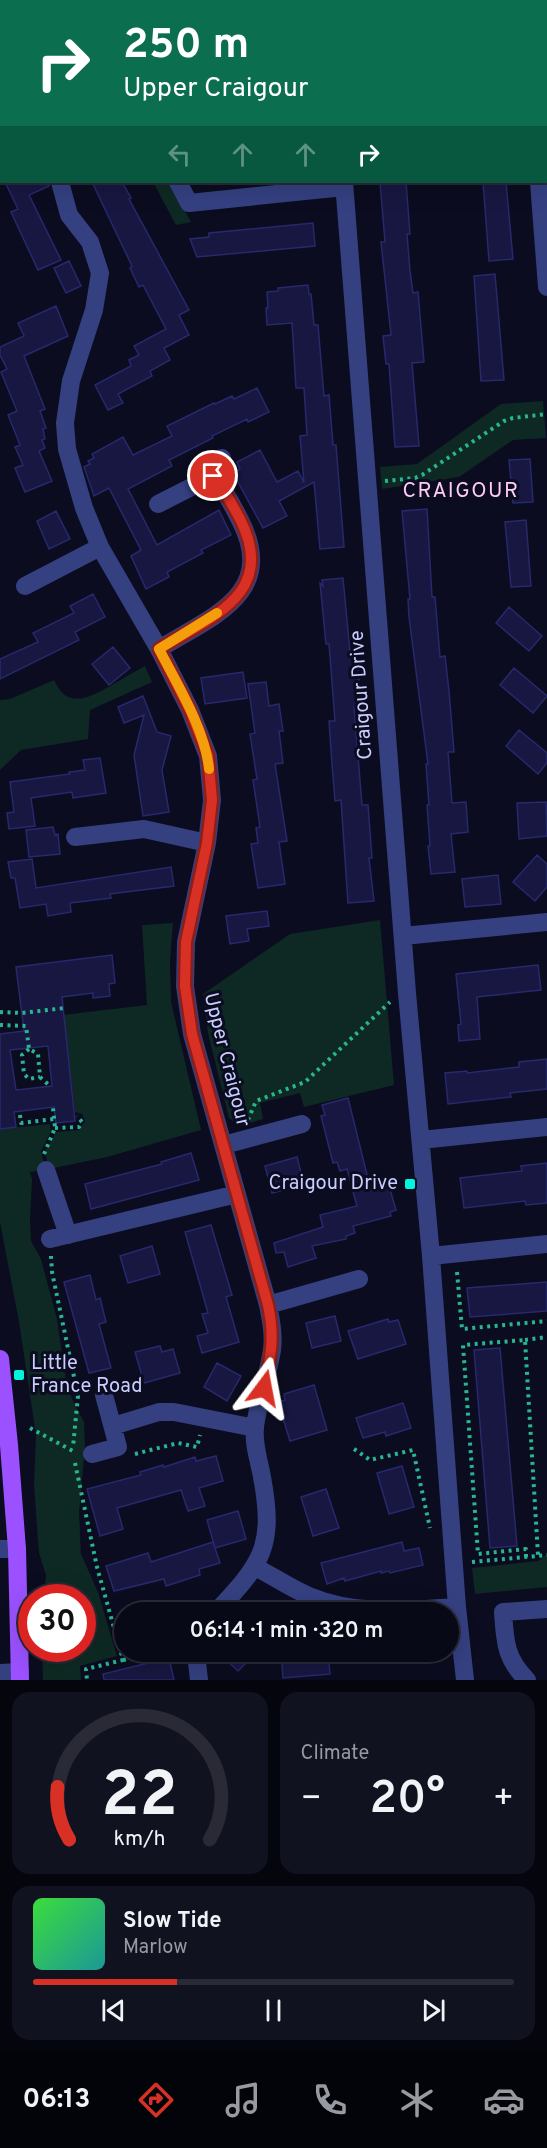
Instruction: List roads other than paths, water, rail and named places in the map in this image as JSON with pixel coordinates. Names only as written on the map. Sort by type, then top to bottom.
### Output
[{"type":"main road","points":[[0,1359],[9,1445],[8,1549],[20,1676]]},
{"type":"street","name":"Upper Craigour","points":[[60,183],[69,214],[90,242],[100,273],[94,310],[71,381],[65,423],[67,449],[75,479],[100,547],[159,649],[190,710],[208,756],[212,800],[207,843],[186,942],[185,986],[192,1034],[232,1143],[237,1194],[273,1327],[272,1348],[255,1428],[255,1447],[267,1510],[267,1534],[255,1567],[225,1602]]},
{"type":"street","points":[[179,183],[189,203],[344,184]]},
{"type":"street","name":"Craigour Drive","points":[[344,184],[407,993],[431,1256],[457,1602]]},
{"type":"street","points":[[542,188],[547,286]]},
{"type":"street","points":[[158,504],[213,476],[222,458]]},
{"type":"street","points":[[159,649],[219,611],[235,599],[247,585],[252,551],[246,531],[225,490],[213,476]]},
{"type":"street","points":[[25,586],[100,547]]},
{"type":"street","points":[[75,837],[144,829],[207,843]]},
{"type":"street","points":[[403,936],[547,922]]},
{"type":"street","name":"Upper Craigour","points":[[232,1143],[302,1124]]},
{"type":"street","points":[[421,1140],[547,1127]]},
{"type":"street","points":[[46,1170],[68,1235]]},
{"type":"street","points":[[50,1239],[237,1194]]},
{"type":"street","points":[[431,1256],[547,1244]]},
{"type":"street","points":[[268,1305],[359,1279]]},
{"type":"street","points":[[92,1454],[118,1447],[104,1395]]},
{"type":"street","points":[[113,1425],[159,1412],[174,1412],[255,1428]]},
{"type":"street","points":[[255,1567],[309,1596],[330,1602]]},
{"type":"street","points":[[527,1680],[513,1663],[506,1648],[503,1612],[547,1609]]},
{"type":"street","name":"Craigour Drive","points":[[459,1625],[465,1680]]},
{"type":"street","points":[[197,1662],[199,1680]]},
{"type":"street","points":[[0,1673],[20,1676]]},
{"type":"place","name":"Craigour Drive","points":[[410,1184]]},
{"type":"place","name":"Little France Road","points":[[19,1375]]},
{"type":"district","name":"CRAIGOUR","points":[[461,491]]}]
